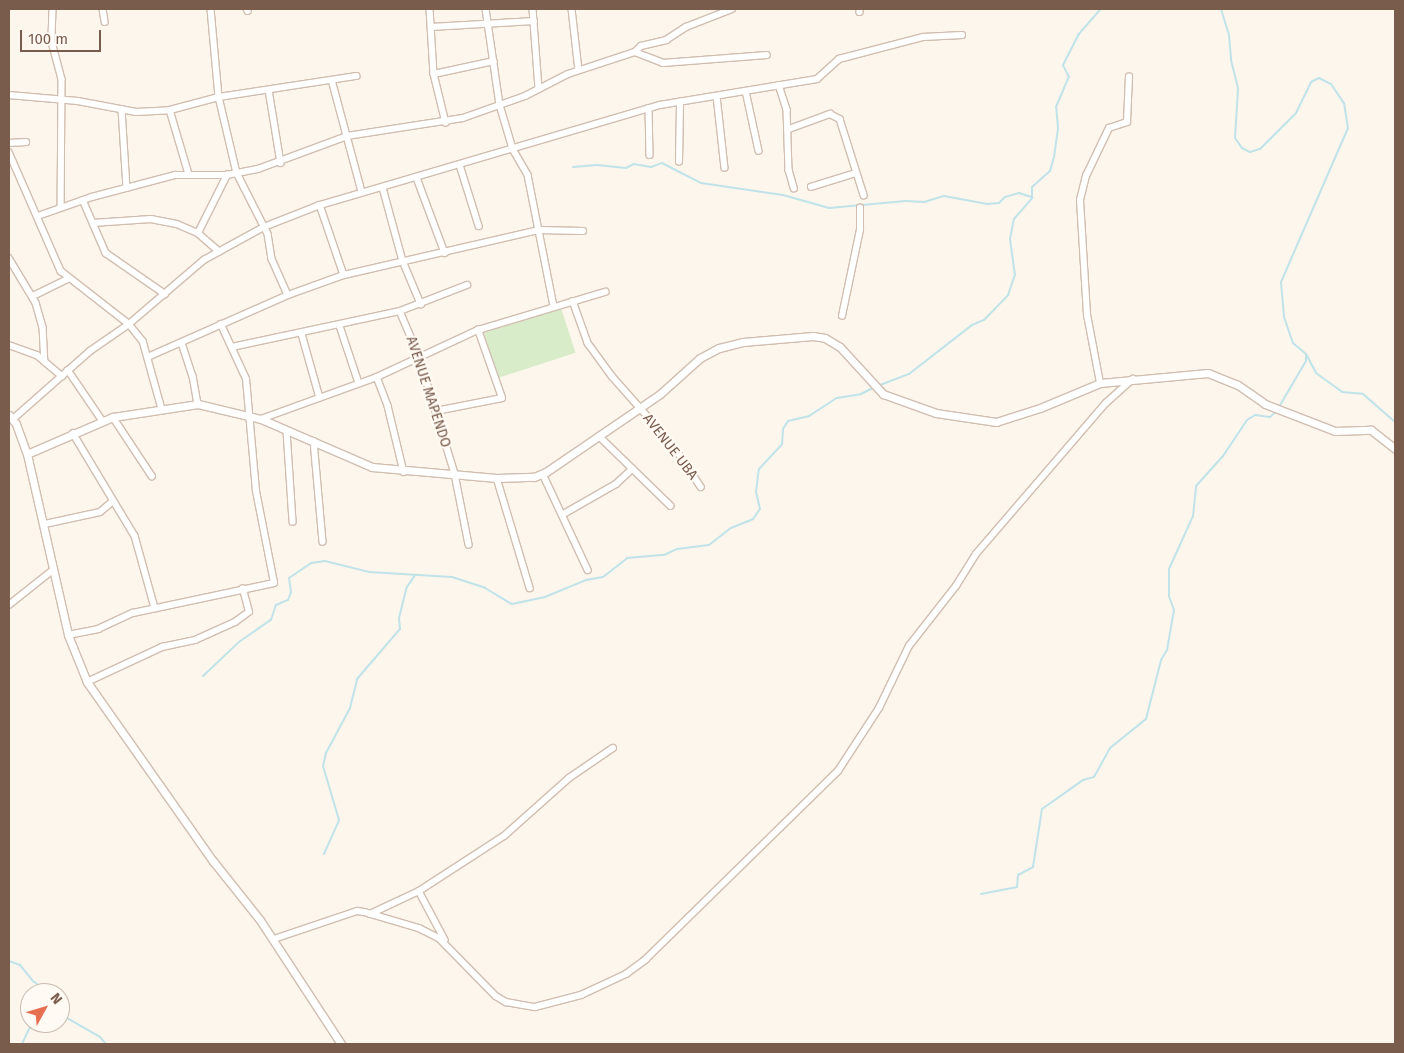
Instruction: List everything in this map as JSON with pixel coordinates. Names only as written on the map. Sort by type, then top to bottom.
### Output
[{"type":"street","points":[[53,9],[52,42],[62,79],[61,207]]},
{"type":"street","points":[[103,9],[105,22]]},
{"type":"street","points":[[211,9],[220,97],[237,173],[268,234],[272,259],[288,295]]},
{"type":"street","points":[[430,9],[434,74],[446,123]]},
{"type":"street","points":[[486,9],[500,105],[513,150],[528,175],[554,306]]},
{"type":"street","points":[[532,9],[539,89]]},
{"type":"street","points":[[572,9],[579,70]]},
{"type":"street","points":[[38,216],[83,200],[190,174],[227,176],[281,163],[347,136],[446,123],[500,105],[579,70],[635,52],[641,46],[666,40],[686,26],[732,9]]},
{"type":"street","points":[[431,27],[489,26],[534,21]]},
{"type":"street","points":[[341,1044],[274,939],[213,862],[87,682],[68,635],[45,524],[27,454],[11,417],[219,251],[264,227],[320,205],[362,192],[383,188],[513,150],[649,108],[817,79],[839,59],[923,36],[962,35]]},
{"type":"street","points":[[635,52],[662,63],[767,55]]},
{"type":"street","points":[[434,74],[494,61]]},
{"type":"street","points":[[9,95],[62,99],[122,109],[170,110],[220,97],[356,76]]},
{"type":"street","points":[[1100,383],[1087,315],[1080,200],[1086,176],[1109,128],[1127,122],[1129,77]]},
{"type":"street","points":[[332,80],[362,192]]},
{"type":"street","points":[[779,86],[787,110],[789,170],[794,188]]},
{"type":"street","points":[[269,90],[281,163]]},
{"type":"street","points":[[746,91],[759,151]]},
{"type":"street","points":[[717,96],[725,168]]},
{"type":"street","points":[[679,162],[680,102]]},
{"type":"street","points":[[649,108],[650,155]]},
{"type":"street","points":[[122,109],[127,188]]},
{"type":"street","points":[[170,110],[190,174]]},
{"type":"street","points":[[789,129],[830,114],[840,119],[864,195]]},
{"type":"street","points":[[9,143],[26,142]]},
{"type":"street","points":[[9,152],[61,271],[68,279],[129,324],[138,333],[150,356],[162,409]]},
{"type":"street","points":[[460,165],[479,226]]},
{"type":"street","points":[[811,187],[856,173]]},
{"type":"street","points":[[198,233],[227,176]]},
{"type":"street","points":[[417,178],[445,253]]},
{"type":"street","points":[[383,188],[403,261],[421,304]]},
{"type":"street","points":[[83,200],[106,253],[165,294]]},
{"type":"street","points":[[320,205],[344,275]]},
{"type":"street","points":[[842,316],[860,230],[860,208]]},
{"type":"street","points":[[93,223],[151,219],[198,233],[219,251]]},
{"type":"street","points":[[150,356],[288,295],[344,275],[539,230],[584,232]]},
{"type":"street","points":[[9,258],[19,278],[32,296],[43,327],[45,361]]},
{"type":"street","points":[[32,296],[68,279]]},
{"type":"street","points":[[232,347],[340,326],[400,311],[467,284]]},
{"type":"street","points":[[261,420],[377,377],[478,330],[605,292]]},
{"type":"street","name":"AVENUE UBA","points":[[573,301],[588,343],[639,407],[674,446],[701,487]]},
{"type":"street","name":"AVENUE MAPENDO","points":[[400,311],[419,356],[455,474],[469,545]]},
{"type":"street","points":[[68,635],[98,629],[132,613],[274,583],[256,491],[246,379],[221,325]]},
{"type":"street","points":[[340,326],[359,383]]},
{"type":"street","points":[[436,411],[502,398],[478,330]]},
{"type":"street","points":[[302,334],[320,398]]},
{"type":"street","points":[[27,454],[102,420],[198,404],[249,415],[372,466],[404,472],[497,478],[543,474],[660,394],[700,358],[719,348],[744,342],[813,336],[825,338],[840,347],[883,394],[936,412],[988,422],[1005,420],[1040,408],[1100,383],[1208,373],[1238,386],[1265,404],[1334,431],[1368,429],[1395,449]]},
{"type":"street","points":[[182,343],[193,376],[198,404]]},
{"type":"street","points":[[9,345],[45,361],[62,376]]},
{"type":"street","points":[[68,370],[102,420]]},
{"type":"street","points":[[377,377],[388,406],[404,472]]},
{"type":"street","points":[[419,891],[447,944],[496,996],[506,1002],[534,1007],[604,986],[645,960],[838,771],[879,708],[909,646],[956,586],[976,554],[1106,403],[1134,379]]},
{"type":"street","points":[[113,417],[152,476]]},
{"type":"street","points":[[287,430],[293,478],[294,522]]},
{"type":"street","points":[[73,433],[112,502],[135,536],[155,608]]},
{"type":"street","points":[[599,436],[672,506]]},
{"type":"street","points":[[314,441],[323,542]]},
{"type":"street","points":[[562,515],[616,484],[632,469]]},
{"type":"street","points":[[543,474],[588,570]]},
{"type":"street","points":[[497,478],[530,588]]},
{"type":"street","points":[[45,524],[100,512],[112,502]]},
{"type":"street","points":[[9,605],[53,570]]},
{"type":"street","points":[[87,682],[162,647],[195,640],[235,622],[249,612],[243,589]]},
{"type":"street","points":[[370,914],[419,891],[504,836],[570,778],[614,748]]},
{"type":"street","points":[[274,939],[357,912],[419,928],[447,944]]},
{"type":"green space","points":[[561,308],[576,353],[498,378],[484,333]]},
{"type":"waterway","points":[[880,385],[909,374],[972,325],[984,320],[1008,295],[1015,275],[1010,239],[1014,219],[1032,198],[1032,187],[1050,171],[1054,157],[1058,128],[1056,107],[1069,77],[1063,65],[1078,35],[1101,9]]},
{"type":"waterway","points":[[1221,9],[1229,35],[1231,60],[1238,89],[1235,138],[1242,148],[1250,152],[1260,149],[1296,113],[1311,82],[1319,78],[1331,84],[1344,103],[1348,128],[1281,282],[1284,317],[1293,343],[1306,354],[1316,373],[1342,392],[1363,394],[1395,422]]},
{"type":"waterway","points":[[573,167],[597,165],[626,168],[634,164],[651,167],[662,163],[701,183],[783,195],[829,208],[906,201],[924,202],[944,196],[987,204],[999,203],[1005,197],[1019,193],[1031,197]]},
{"type":"waterway","points":[[1279,407],[1306,361],[1306,354]]},
{"type":"waterway","points":[[203,676],[239,642],[271,620],[276,605],[288,600],[291,592],[289,578],[311,563],[325,561],[369,572],[452,577],[485,588],[512,604],[545,597],[586,580],[603,577],[627,558],[664,555],[677,549],[709,545],[731,528],[753,519],[760,509],[756,492],[759,469],[782,444],[783,429],[788,421],[809,416],[837,398],[861,394],[875,387]]},
{"type":"waterway","points":[[981,894],[1017,887],[1018,875],[1033,867],[1042,809],[1083,780],[1094,777],[1110,748],[1146,719],[1161,660],[1167,650],[1174,610],[1169,596],[1169,569],[1193,516],[1196,486],[1223,456],[1247,420],[1255,415],[1270,417],[1277,411]]},
{"type":"waterway","points":[[324,854],[339,820],[323,766],[326,753],[350,708],[357,679],[400,629],[399,618],[407,587],[415,575]]},
{"type":"waterway","points":[[9,961],[20,965],[36,983]]},
{"type":"waterway","points":[[70,1020],[100,1037],[106,1044]]},
{"type":"waterway","points":[[22,1044],[27,1033]]}]
